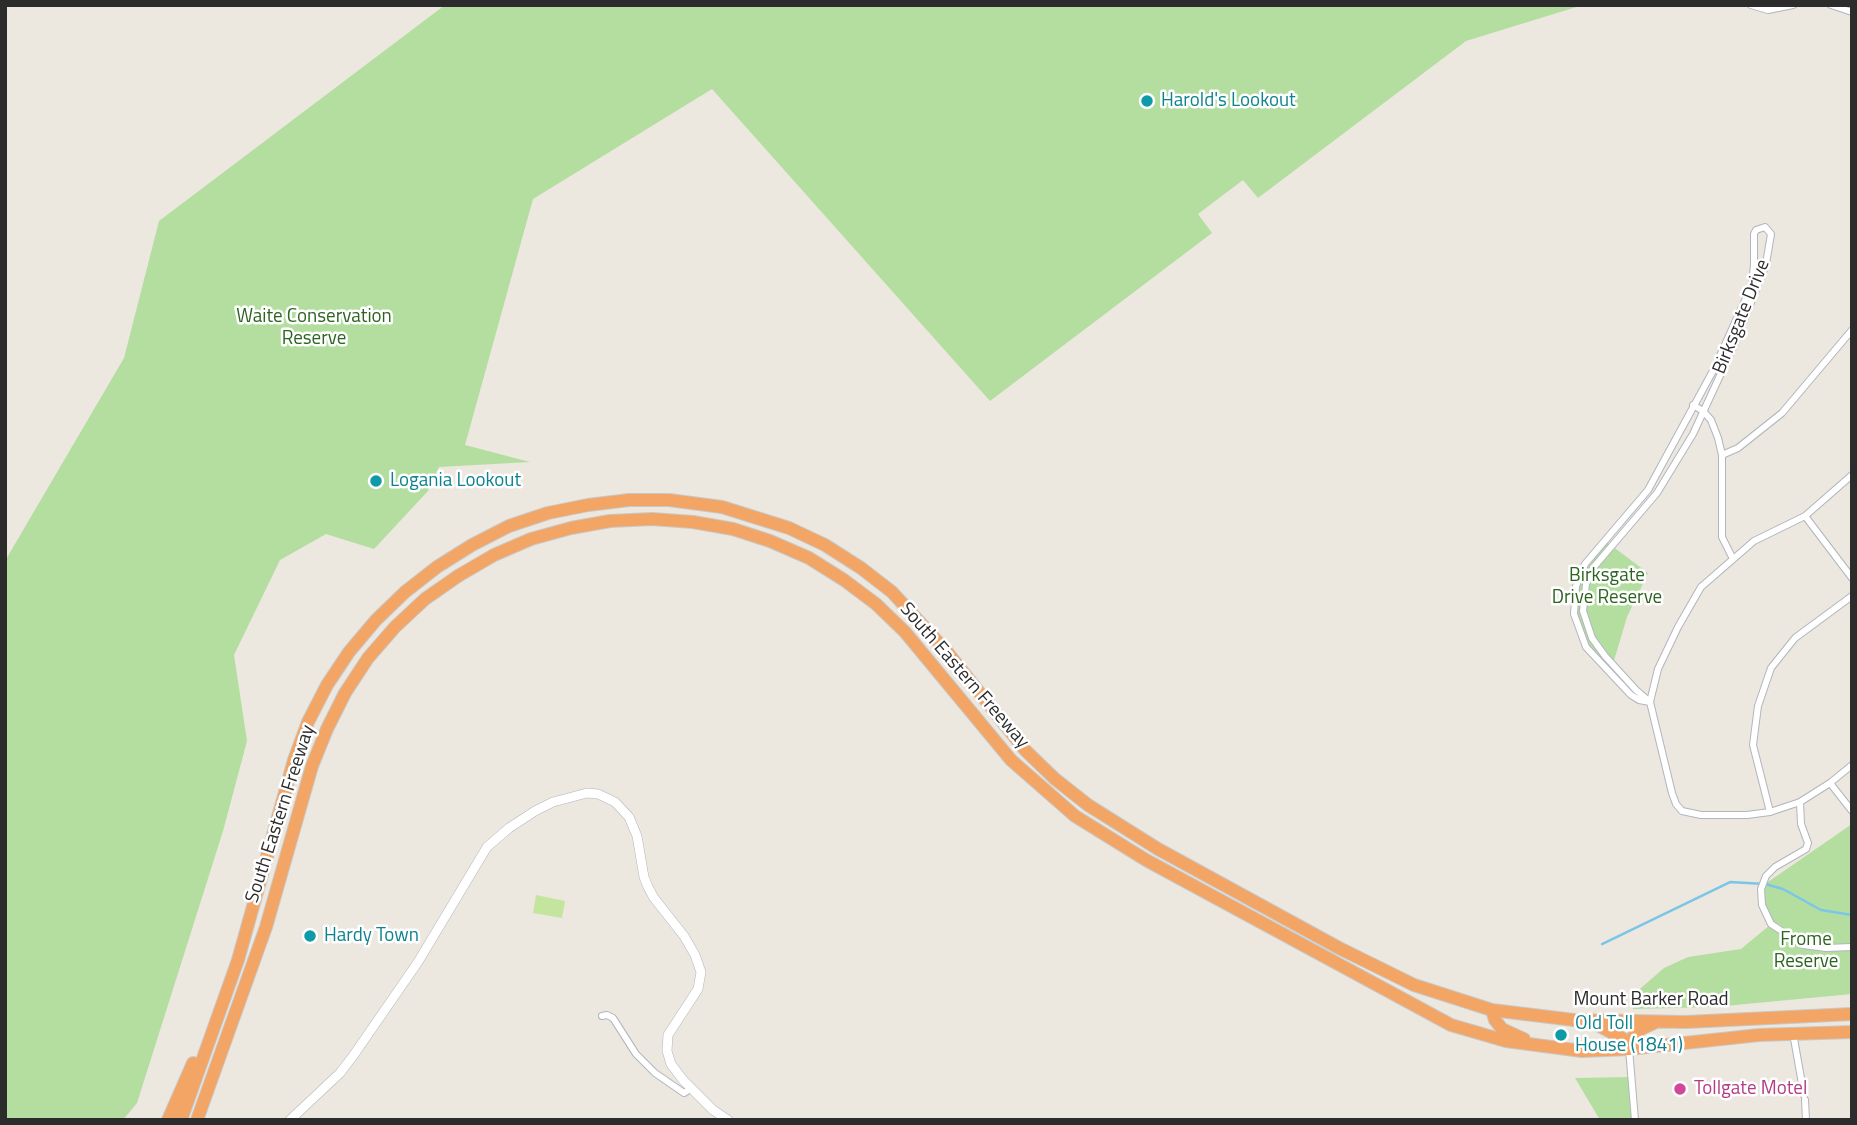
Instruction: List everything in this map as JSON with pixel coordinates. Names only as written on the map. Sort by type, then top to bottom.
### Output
[{"type":"highway","name":"South Eastern Freeway","points":[[181,1120],[237,960],[294,760],[308,722],[349,652],[405,592],[472,545],[509,526],[548,513],[629,500],[669,500],[750,514],[825,545],[892,592],[921,622],[1025,750],[1055,779],[1088,805],[1158,849],[1363,961],[1414,985],[1492,1010]]},
{"type":"highway","name":"South Eastern Freeway","points":[[197,1120],[266,927],[312,766],[345,693],[368,658],[395,627],[425,599],[494,555],[531,539],[610,521],[652,519],[733,529],[809,558],[876,604],[905,632],[1011,760],[1074,816],[1110,840],[1398,998],[1465,1030],[1506,1041],[1554,1049]]},
{"type":"highway","points":[[168,1120],[237,960]]},
{"type":"highway","points":[[1492,1010],[1502,1030],[1554,1049]]},
{"type":"highway","name":"Mount Barker Road","points":[[1492,1010],[1587,1020],[1657,1022],[1852,1014]]},
{"type":"highway","points":[[1587,1020],[1622,1038],[1629,1049]]},
{"type":"highway","points":[[1629,1049],[1632,1038],[1641,1029],[1657,1022]]},
{"type":"highway","name":"Mount Barker Road","points":[[1554,1049],[1629,1049],[1718,1038],[1852,1031]]},
{"type":"street","points":[[1751,5],[1768,10],[1793,5]]},
{"type":"street","points":[[1832,5],[1852,12]]},
{"type":"street","name":"Birksgate Drive","points":[[1765,227],[1771,234],[1766,264],[1736,341],[1693,434],[1657,493],[1593,568],[1586,584],[1583,611],[1592,638],[1627,681],[1650,702],[1631,695],[1586,647],[1574,614],[1573,599],[1585,564],[1648,490],[1714,369],[1752,285],[1755,265],[1754,234],[1756,230],[1765,227]]},
{"type":"street","points":[[1722,455],[1738,448],[1782,413],[1852,330]]},
{"type":"street","points":[[1693,405],[1703,411],[1712,423],[1722,455],[1722,537],[1732,558]]},
{"type":"street","points":[[1852,475],[1805,516],[1754,541],[1701,587],[1658,670],[1650,702],[1672,793],[1682,811],[1701,815],[1770,812],[1800,802],[1852,765]]},
{"type":"street","points":[[1805,516],[1852,578]]},
{"type":"street","points":[[1770,812],[1753,745],[1758,706],[1771,668],[1795,638],[1852,596]]},
{"type":"street","points":[[1830,783],[1852,811]]},
{"type":"street","points":[[290,1120],[340,1073],[353,1056],[418,962],[487,847],[535,811],[552,802],[587,793],[598,794],[615,802],[629,817],[637,836],[644,877],[654,898],[684,936],[695,955],[701,972],[698,989],[671,1030],[667,1045],[671,1064],[713,1110],[728,1120]]},
{"type":"street","points":[[1800,802],[1801,824],[1808,843],[1806,849],[1775,867],[1763,881],[1762,905],[1771,924],[1802,945],[1852,947]]},
{"type":"street","points":[[602,1016],[607,1014],[613,1018],[636,1054],[655,1073],[684,1093],[692,1088]]},
{"type":"street","points":[[1793,1033],[1805,1097],[1806,1120]]},
{"type":"street","points":[[1629,1049],[1635,1120]]},
{"type":"green space","name":"Waite Conservation Reserve","points":[[445,5],[1583,5],[1466,41],[1258,198],[1243,180],[1198,214],[1212,233],[990,401],[712,89],[533,199],[465,445],[530,462],[439,467],[428,491],[374,549],[326,534],[280,560],[234,655],[247,741],[223,831],[137,1103],[123,1120],[5,1120],[5,561],[124,358],[159,221]]},
{"type":"green space","name":"Birksgate Drive Reserve","points":[[1604,540],[1648,573],[1627,617],[1610,674],[1586,647],[1574,614],[1580,575]]},
{"type":"green space","name":"Frome Reserve","points":[[1852,824],[1852,994],[1714,1007],[1633,1009],[1634,994],[1664,968],[1688,957],[1741,949],[1770,925],[1761,889],[1765,884]]},
{"type":"green space","points":[[536,895],[565,901],[562,918],[533,913]]},
{"type":"green space","points":[[1631,1077],[1635,1120],[1600,1120],[1575,1078]]},
{"type":"waterway","points":[[1602,944],[1730,882],[1765,884],[1783,889],[1821,910],[1852,915]]},
{"type":"place","name":"Harold's Lookout","points":[[1147,101]]},
{"type":"place","name":"Logania Lookout","points":[[376,481]]},
{"type":"place","name":"Hardy Town","points":[[310,936]]},
{"type":"place","name":"Old Toll House (1841)","points":[[1561,1035]]},
{"type":"place","name":"Tollgate Motel","points":[[1680,1089]]}]
